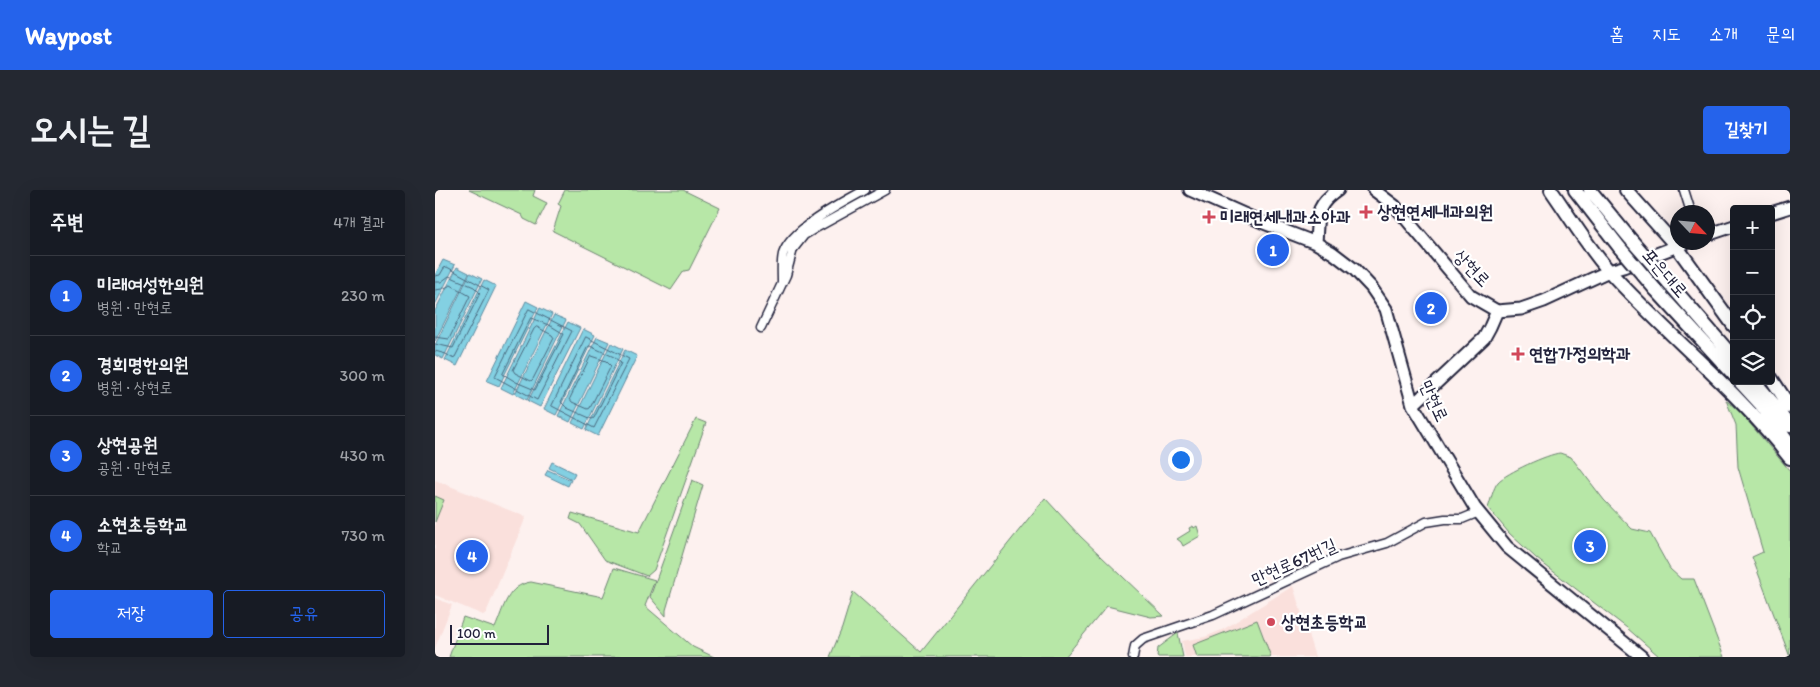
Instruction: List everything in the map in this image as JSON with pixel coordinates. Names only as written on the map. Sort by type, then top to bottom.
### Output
[{"type":"main road","points":[[1551,190],[1587,244],[1609,271],[1741,402],[1790,458]]},
{"type":"main road","name":"포은대로","points":[[1575,190],[1655,289],[1730,371]]},
{"type":"main road","name":"포은대로","points":[[1590,190],[1730,353]]},
{"type":"main road","points":[[1626,190],[1670,233]]},
{"type":"main road","points":[[1685,250],[1730,320]]},
{"type":"main road","points":[[1775,384],[1790,407]]},
{"type":"main road","points":[[1743,385],[1762,406],[1790,445]]},
{"type":"main road","points":[[1757,385],[1790,426]]},
{"type":"street","points":[[781,286],[783,254],[791,242],[809,224],[865,190]]},
{"type":"street","points":[[761,328],[789,269],[793,249],[804,235],[885,190]]},
{"type":"street","name":"만현로","points":[[1190,190],[1264,224],[1316,243],[1354,268],[1371,287],[1385,309],[1413,405],[1479,512],[1507,547],[1642,657]]},
{"type":"street","points":[[1316,243],[1318,213],[1321,206],[1338,190]]},
{"type":"street","name":"상현로","points":[[1375,190],[1395,206],[1471,296],[1497,311],[1521,309],[1544,301],[1609,271],[1670,249]]},
{"type":"street","points":[[1684,190],[1688,205]]},
{"type":"street","points":[[1775,212],[1790,206]]},
{"type":"street","points":[[1715,232],[1730,227]]},
{"type":"street","points":[[1413,405],[1483,338],[1497,311]]},
{"type":"street","name":"만현로67번길","points":[[1133,657],[1135,646],[1143,639],[1213,615],[1338,556],[1387,543],[1426,522],[1462,519],[1479,512]]},
{"type":"shaded area","points":[[435,480],[526,517],[486,613],[483,615],[435,595]]},
{"type":"shaded area","name":"상현초등학교","points":[[1293,586],[1315,657],[1185,657],[1182,641],[1205,637],[1224,629]]},
{"type":"shaded area","points":[[435,598],[452,605],[435,648]]},
{"type":"green space","points":[[469,190],[535,190],[533,196],[547,203],[536,225],[524,219],[522,215]]},
{"type":"green space","points":[[565,190],[683,190],[720,208],[689,270],[684,271],[671,290],[553,231],[561,206],[558,204]]},
{"type":"green space","points":[[1726,400],[1741,413],[1790,471],[1790,657],[1752,557],[1763,552],[1738,467],[1736,425]]},
{"type":"green space","points":[[696,419],[706,423],[654,570],[647,576],[605,560],[580,524],[570,519],[572,513],[639,532]]},
{"type":"green space","points":[[1560,453],[1571,457],[1604,500],[1632,529],[1650,533],[1670,569],[1681,579],[1694,579],[1724,657],[1660,657],[1627,628],[1537,559],[1509,533],[1488,508],[1495,487],[1502,478],[1527,464]]},
{"type":"green space","points":[[692,480],[703,485],[666,610],[666,616],[650,597]]},
{"type":"green space","points":[[435,496],[444,500],[435,522]]},
{"type":"green space","points":[[1045,498],[1080,536],[1164,616],[1151,617],[1107,606],[1065,657],[830,657],[842,628],[853,592],[921,652]]},
{"type":"green space","points":[[1193,526],[1194,528],[1197,526],[1200,536],[1183,546],[1177,539],[1190,531],[1189,528]]},
{"type":"green space","points":[[614,568],[655,580],[645,606],[693,647],[714,657],[449,657],[463,617],[495,628],[507,599],[511,593],[523,584],[531,582],[603,597]]},
{"type":"green space","points":[[1257,620],[1271,657],[1197,657],[1193,645]]},
{"type":"green space","points":[[1178,633],[1183,657],[1157,657],[1158,648]]},
{"type":"water","points":[[443,260],[455,265],[435,305],[435,275]]},
{"type":"water","points":[[457,267],[469,273],[435,341],[435,311]]},
{"type":"water","points":[[470,273],[482,279],[443,359],[435,355],[435,345]]},
{"type":"water","points":[[484,280],[496,286],[457,366],[445,360]]},
{"type":"water","points":[[526,301],[538,307],[499,386],[487,381]]},
{"type":"water","points":[[540,308],[552,314],[513,394],[501,388]]},
{"type":"water","points":[[554,315],[566,320],[527,400],[515,394]]},
{"type":"water","points":[[568,322],[580,328],[540,407],[528,401]]},
{"type":"water","points":[[583,329],[595,335],[556,415],[544,409]]},
{"type":"water","points":[[597,337],[609,342],[570,422],[558,416]]},
{"type":"water","points":[[611,343],[623,349],[584,429],[572,423]]},
{"type":"water","points":[[625,350],[637,356],[598,436],[586,430]]},
{"type":"water","points":[[552,462],[575,473],[572,479],[549,468]]},
{"type":"water","points":[[548,470],[571,480],[568,486],[545,475]]},
{"type":"place","name":"상현연세내과의원","points":[[1366,212]]},
{"type":"place","name":"미래연세내과소아과","points":[[1209,217]]},
{"type":"place","name":"미래여성한의원","points":[[1273,250]]},
{"type":"place","name":"경희명한의원","points":[[1431,308]]},
{"type":"place","name":"연합가정의학과","points":[[1518,354]]},
{"type":"place","name":"상현공원","points":[[1590,546]]},
{"type":"place","name":"소현초등학교","points":[[472,556]]},
{"type":"place","name":"상현초등학교","points":[[1271,622]]}]
